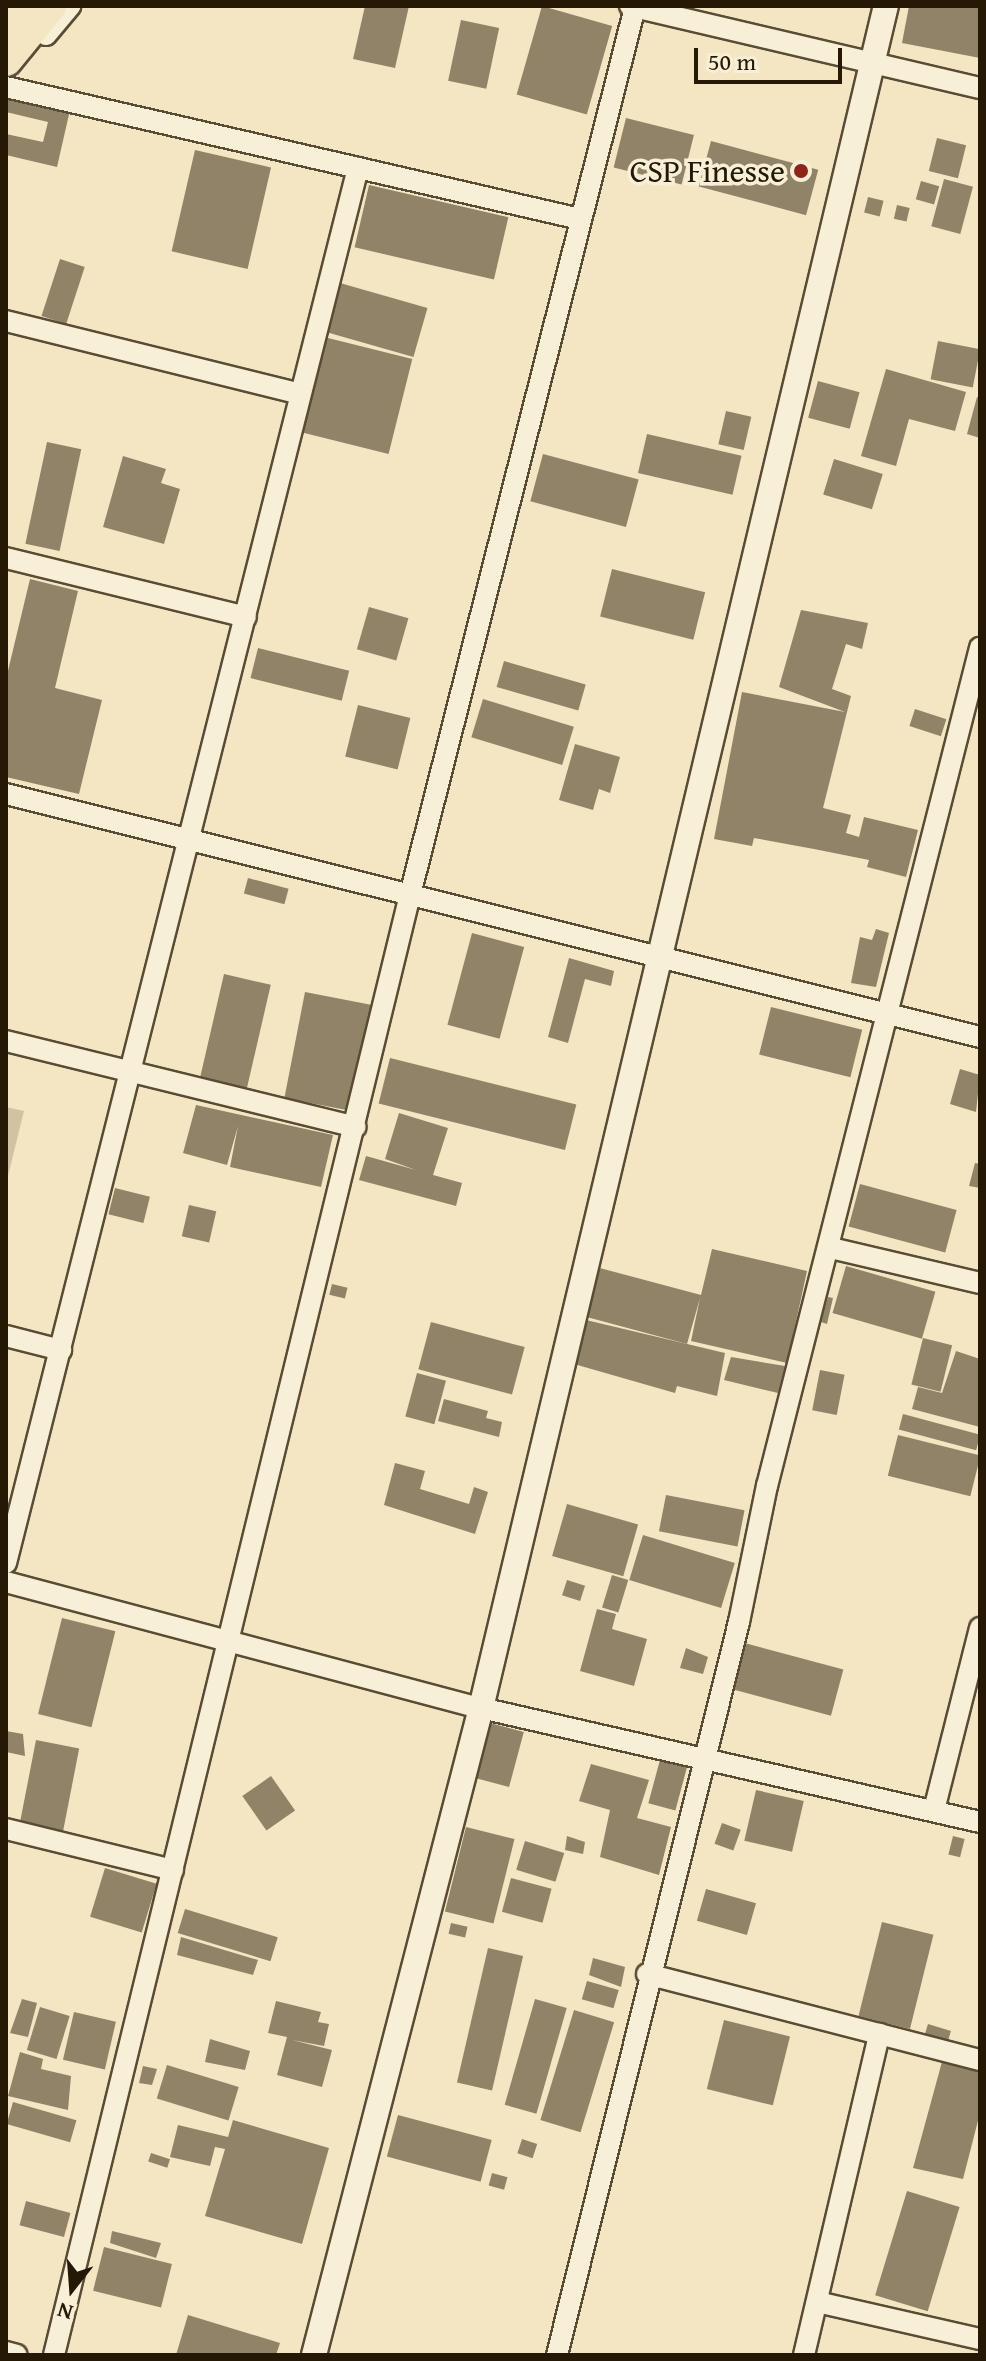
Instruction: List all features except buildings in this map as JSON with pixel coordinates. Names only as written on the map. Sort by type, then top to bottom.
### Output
[{"type":"highway","points":[[6,21],[19,6]]},
{"type":"highway","points":[[6,60],[50,6]]},
{"type":"street","points":[[6,80],[70,6]]},
{"type":"street","points":[[54,2355],[356,1127],[410,895],[632,6],[980,88]]},
{"type":"street","points":[[314,2355],[481,1708],[657,957],[886,6]]},
{"type":"street","points":[[6,87],[580,219]]},
{"type":"street","points":[[6,1563],[191,841],[358,168]]},
{"type":"street","points":[[6,321],[300,394]]},
{"type":"street","points":[[6,558],[246,617]]},
{"type":"street","points":[[557,2355],[647,1974],[704,1758],[980,648]]},
{"type":"street","points":[[6,794],[980,1037]]},
{"type":"street","points":[[6,1041],[356,1127]]},
{"type":"street","points":[[831,1248],[980,1283]]},
{"type":"street","points":[[6,1336],[61,1350]]},
{"type":"street","points":[[6,1582],[481,1708],[980,1822]]},
{"type":"street","points":[[934,1810],[980,1628]]},
{"type":"street","points":[[6,1829],[173,1870]]},
{"type":"street","points":[[647,1974],[980,2060]]},
{"type":"street","points":[[804,2355],[879,2034]]},
{"type":"street","points":[[817,2302],[980,2339]]},
{"type":"street","points":[[6,2352],[17,2355]]},
{"type":"shaded area","points":[[6,1107],[24,1111],[6,1184]]},
{"type":"place","name":"CSP Finesse","points":[[801,171]]}]
